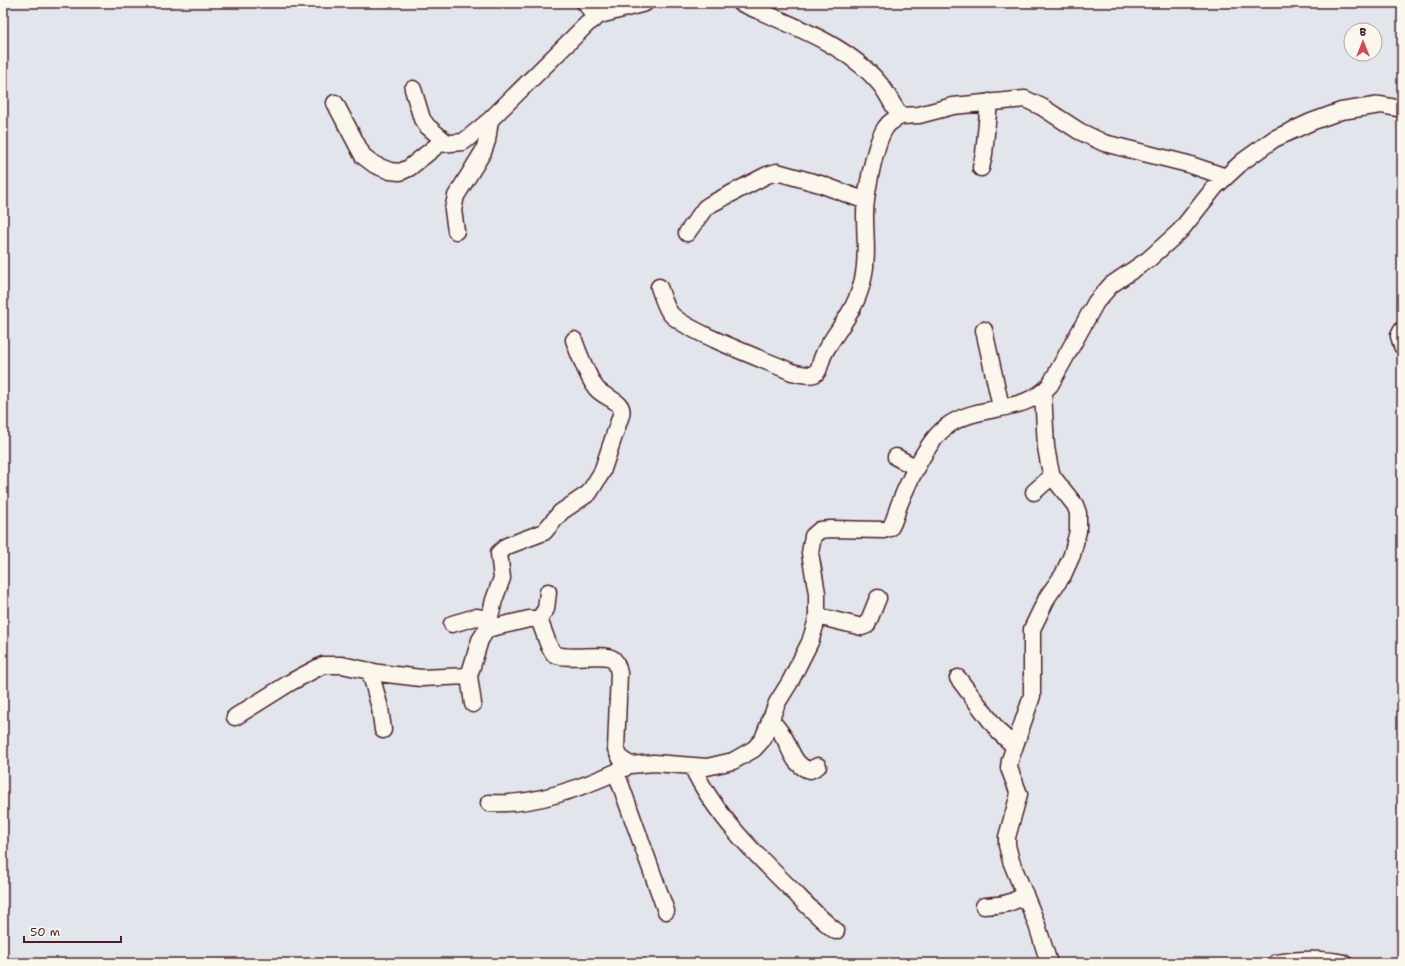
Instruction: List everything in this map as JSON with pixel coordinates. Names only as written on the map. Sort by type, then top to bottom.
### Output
[{"type":"street","points":[[584,3],[596,17]]},
{"type":"street","points":[[335,103],[363,156],[368,161],[390,171],[400,172],[409,168],[439,144],[463,142],[490,120],[587,24],[596,17],[645,3]]},
{"type":"street","points":[[741,3],[799,27],[845,54],[879,82],[901,116]]},
{"type":"street","points":[[413,89],[422,119],[427,126],[447,143]]},
{"type":"street","points":[[659,287],[670,313],[676,319],[706,335],[792,372],[807,376],[819,371],[825,350],[854,310],[863,279],[867,247],[866,201],[882,134],[886,126],[901,116],[919,115],[953,106],[1025,99],[1042,107],[1079,131],[1104,143],[1188,164],[1226,177]]},
{"type":"street","points":[[981,168],[990,102]]},
{"type":"street","points":[[489,803],[509,804],[547,796],[605,777],[623,769],[654,763],[707,767],[723,764],[744,756],[763,739],[777,703],[790,682],[810,642],[817,616],[817,593],[810,553],[813,536],[820,530],[830,529],[888,529],[891,526],[908,484],[940,432],[946,427],[968,416],[1034,398],[1044,392],[1050,385],[1096,302],[1111,285],[1149,260],[1180,231],[1226,177],[1242,162],[1274,139],[1311,122],[1341,111],[1381,105],[1402,109]]},
{"type":"street","points":[[456,231],[453,204],[456,196],[483,152],[487,141],[490,120]]},
{"type":"street","points":[[687,233],[705,208],[773,172],[792,174],[866,201]]},
{"type":"street","points":[[984,330],[1001,407]]},
{"type":"street","points":[[1402,330],[1398,336],[1402,346]]},
{"type":"street","points":[[473,704],[469,676],[480,640],[488,624],[502,578],[499,553],[507,546],[535,537],[544,532],[561,512],[589,493],[596,485],[602,472],[622,415],[620,405],[596,389],[574,340]]},
{"type":"street","points":[[1044,392],[1046,447],[1052,476],[1075,505],[1078,513],[1078,531],[1072,555],[1063,575],[1048,596],[1032,629],[1032,696],[1014,746],[1010,768],[1019,794],[1007,836],[1007,845],[1011,861],[1025,894],[1049,963]]},
{"type":"street","points":[[896,457],[917,468]]},
{"type":"street","points":[[1034,492],[1052,476]]},
{"type":"street","points":[[539,619],[546,609],[548,592]]},
{"type":"street","points":[[817,616],[862,627],[867,626],[878,598]]},
{"type":"street","points":[[452,624],[470,618],[488,624],[539,619]]},
{"type":"street","points":[[539,619],[549,646],[554,654],[568,657],[612,658],[615,663],[619,673],[616,749],[621,759],[666,911]]},
{"type":"street","points":[[235,717],[297,678],[323,664],[342,665],[370,671],[421,678],[469,676]]},
{"type":"street","points":[[370,671],[380,708],[383,730]]},
{"type":"street","points":[[958,678],[999,732],[1014,746]]},
{"type":"street","points":[[770,719],[785,740],[789,751],[800,765],[810,770],[818,766]]},
{"type":"street","points":[[692,766],[700,783],[734,830],[778,876],[836,931]]},
{"type":"street","points":[[984,906],[1014,902],[1025,894]]},
{"type":"street","points":[[1276,963],[1297,960],[1326,959],[1344,963]]}]
